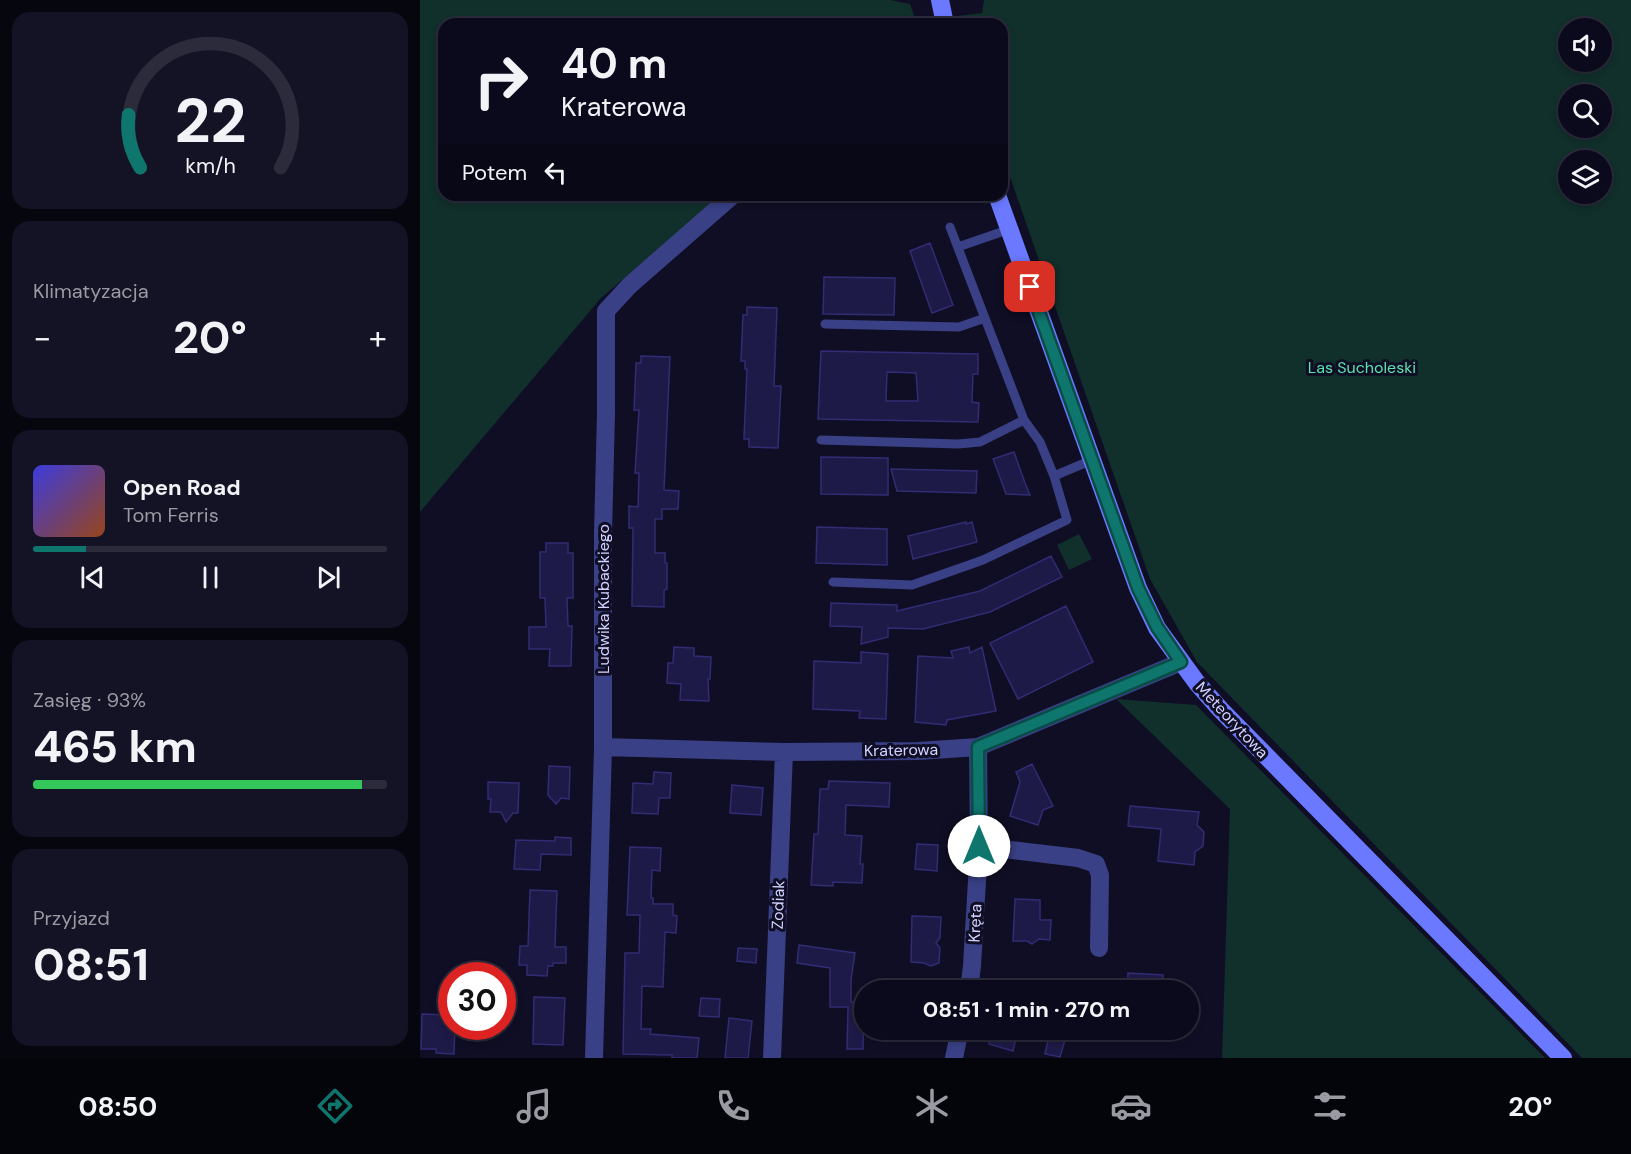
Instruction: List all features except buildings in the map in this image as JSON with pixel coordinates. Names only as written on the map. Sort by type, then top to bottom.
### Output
[{"type":"street","points":[[940,0],[940,18]]},
{"type":"street","name":"Ludwika Kubackiego","points":[[594,1058],[603,747],[606,311],[630,285],[726,201]]},
{"type":"street","name":"Meteorytowa","points":[[999,201],[1138,588],[1157,627],[1197,683],[1220,709],[1563,1058]]},
{"type":"street","name":"Kraterowa","points":[[603,747],[784,752],[918,751],[978,747],[1181,662]]},
{"type":"street","name":"Kręta","points":[[970,980],[979,846],[978,747]]},
{"type":"street","name":"Zodiak","points":[[772,1058],[784,752]]},
{"type":"street","points":[[979,846],[1078,858],[1096,864],[1100,875],[1099,948]]},
{"type":"street","points":[[954,1058],[958,1040]]},
{"type":"lane","points":[[833,582],[912,585],[983,560],[1067,519],[1054,476],[1040,442],[1024,420],[950,227]]},
{"type":"lane","points":[[958,247],[1008,229]]},
{"type":"lane","points":[[825,324],[958,327],[985,318]]},
{"type":"lane","points":[[821,440],[958,444],[980,442],[1024,420]]},
{"type":"lane","points":[[1054,476],[1092,460]]},
{"type":"green space","points":[[420,0],[890,0],[910,4],[915,18],[438,18],[438,201],[714,201],[601,298],[420,512]]},
{"type":"green space","name":"Las Sucholeski","points":[[984,0],[1631,0],[1631,1058],[1582,1058],[1197,662],[1150,579],[1008,171],[1008,18],[958,18],[958,16],[982,13]]},
{"type":"green space","points":[[1079,534],[1092,559],[1069,570],[1057,545]]},
{"type":"green space","points":[[1116,699],[1196,705],[1545,1058],[1222,1058],[1230,809]]},
{"type":"route","points":[[979,846],[978,747],[1181,662],[1157,627],[1138,588],[1030,287]]}]
